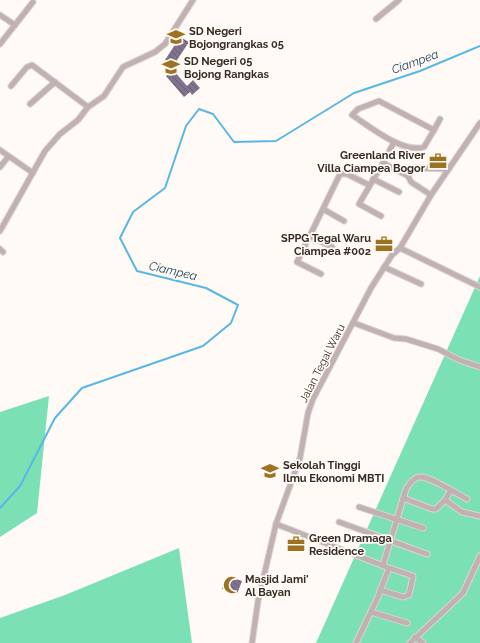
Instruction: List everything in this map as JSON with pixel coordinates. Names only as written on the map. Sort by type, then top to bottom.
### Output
[{"type":"street","points":[[0,231],[45,151],[60,134],[78,120],[88,107],[104,96],[127,63],[144,58],[165,44],[193,0]]},
{"type":"street","points":[[376,19],[399,0]]},
{"type":"street","points":[[0,44],[33,2]]},
{"type":"street","points":[[0,15],[14,25]]},
{"type":"street","points":[[12,86],[27,67],[32,65],[88,107]]},
{"type":"street","points":[[30,104],[55,82]]},
{"type":"street","points":[[434,130],[379,101],[358,109],[352,115],[394,142],[419,149],[424,147],[434,130],[440,119]]},
{"type":"street","name":"Jalan Tegal Waru","points":[[252,643],[258,601],[276,524],[300,458],[308,412],[313,399],[384,267],[392,255],[400,248],[431,195],[480,122]]},
{"type":"street","points":[[381,216],[359,204],[394,142]]},
{"type":"street","points":[[0,150],[33,173]]},
{"type":"street","points":[[0,166],[8,157]]},
{"type":"street","points":[[382,163],[408,176],[411,182],[431,195]]},
{"type":"street","points":[[408,176],[414,168],[449,169]]},
{"type":"street","points":[[321,274],[297,262],[340,174],[343,173],[369,185]]},
{"type":"street","points":[[373,179],[399,192]]},
{"type":"street","points":[[323,209],[344,221]]},
{"type":"street","points":[[310,236],[332,247]]},
{"type":"street","points":[[400,248],[480,287]]},
{"type":"street","points":[[384,267],[421,284]]},
{"type":"street","points":[[354,323],[394,338],[406,339],[438,349],[459,360],[480,367]]},
{"type":"street","points":[[356,643],[380,590],[386,567],[390,541],[408,485],[418,477],[426,478],[467,499]]},
{"type":"street","points":[[403,498],[432,509],[436,508],[445,500],[451,490]]},
{"type":"street","points":[[445,500],[462,512],[480,516]]},
{"type":"street","points":[[359,507],[423,528]]},
{"type":"street","points":[[339,522],[427,554]]},
{"type":"street","points":[[276,524],[413,576],[409,594],[404,597],[380,590]]},
{"type":"street","points":[[410,643],[463,593],[480,556]]},
{"type":"street","points":[[371,612],[407,623]]},
{"type":"street","points":[[415,637],[423,643]]},
{"type":"green space","points":[[480,276],[480,643],[316,643]]},
{"type":"green space","points":[[49,396],[37,513],[0,537],[0,412]]},
{"type":"green space","points":[[179,548],[192,643],[0,643],[0,618],[65,595]]},
{"type":"building","points":[[180,37],[189,42],[173,66],[165,60]]},
{"type":"building","points":[[173,70],[187,86],[193,80],[200,88],[192,95],[190,92],[184,97],[166,76]]},
{"type":"building","name":"Masjid Jami' Al Bayan","points":[[227,576],[242,581],[237,594],[222,589]]},
{"type":"waterway","name":"Ciampea","points":[[0,508],[20,486],[55,418],[82,388],[203,346],[231,323],[238,305],[206,288],[137,271],[120,238],[133,212],[165,188],[186,126],[199,109],[213,114],[234,142],[276,141],[354,93],[420,71],[480,46]]},
{"type":"place","name":"SD Negeri Bojongrangkas 05","points":[[176,37]]},
{"type":"place","name":"SD Negeri 05 Bojong Rangkas","points":[[171,67]]},
{"type":"place","name":"Greenland River Villa Ciampea Bogor","points":[[438,161]]},
{"type":"place","name":"SPPG Tegal Waru Ciampea #002","points":[[384,244]]},
{"type":"place","name":"Sekolah Tinggi Ilmu Ekonomi MBTI","points":[[270,471]]},
{"type":"place","name":"Green Dramaga Residence","points":[[296,544]]},
{"type":"place","name":"Masjid Jami' Al Bayan","points":[[232,585]]}]
